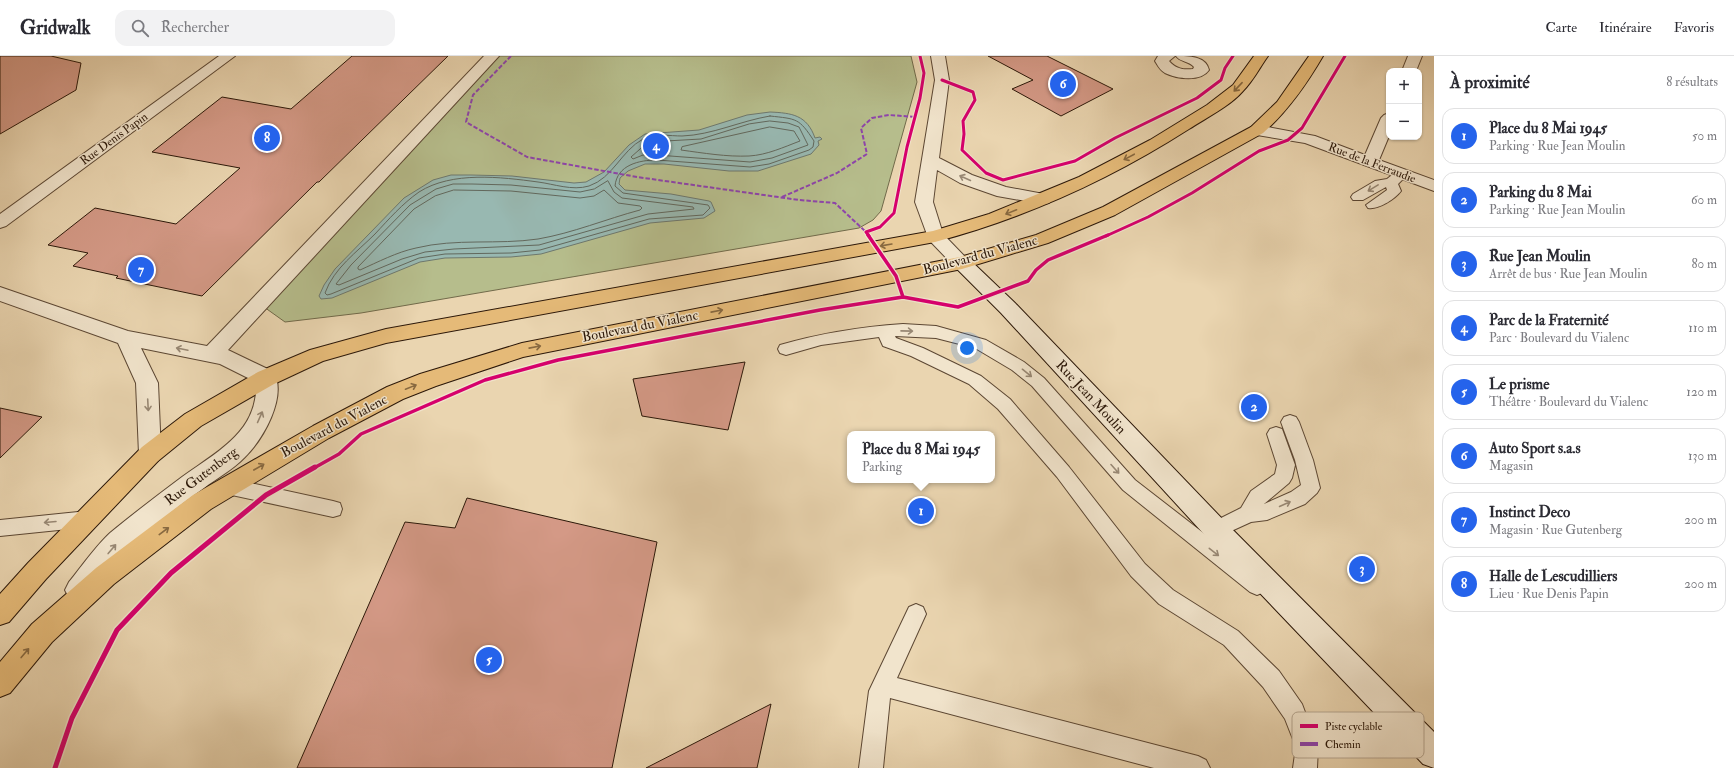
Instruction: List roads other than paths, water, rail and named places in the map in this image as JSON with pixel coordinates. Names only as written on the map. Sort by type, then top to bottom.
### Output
[{"type":"main road","points":[[0,613],[150,454],[193,420],[266,378],[317,355],[386,336],[935,236],[995,218],[1085,181],[1143,150],[1212,108],[1238,88],[1261,56]]},
{"type":"main road","name":"Boulevard du Vialenc","points":[[0,683],[42,633],[105,576],[202,502],[321,432],[396,393],[428,380],[522,350],[962,263],[1042,239],[1110,211],[1257,130],[1276,114],[1316,56]]},
{"type":"street","name":"Rue Denis Papin","points":[[0,222],[228,56]]},
{"type":"street","points":[[211,355],[492,56]]},
{"type":"street","name":"Rue Jean Moulin","points":[[938,56],[942,80],[924,202],[935,236],[1008,308],[1216,530],[1394,712]]},
{"type":"street","points":[[1147,56],[1167,61],[1183,73],[1195,73],[1202,70],[1196,58]]},
{"type":"street","points":[[1410,68],[1416,56]]},
{"type":"street","name":"Rue de la Ferraudie","points":[[1276,114],[1309,139]]},
{"type":"street","points":[[1370,162],[1386,125]]},
{"type":"street","name":"Rue de la Ferraudie","points":[[1257,130],[1309,139],[1370,162],[1396,178],[1434,186]]},
{"type":"street","points":[[930,160],[966,180],[1003,192],[1043,199]]},
{"type":"street","points":[[0,294],[126,338],[225,358],[266,378]]},
{"type":"street","points":[[126,338],[147,383],[150,454]]},
{"type":"street","name":"Rue Gutenberg","points":[[42,633],[118,542],[191,484],[238,451],[256,426],[264,408],[267,392],[266,378]]},
{"type":"street","name":"Rue Jean Moulin","points":[[1424,743],[1434,753]]},
{"type":"lane","points":[[1358,197],[1380,184],[1396,178],[1394,191],[1373,205]]},
{"type":"lane","points":[[786,350],[822,339],[876,332],[936,332],[980,344],[1018,366],[1038,382],[1129,485],[1314,630]]},
{"type":"lane","points":[[876,332],[889,342],[917,352],[975,380],[1004,404],[1063,472],[1138,570],[1166,597],[1231,638],[1271,679],[1294,712]]},
{"type":"lane","points":[[1216,530],[1248,514],[1267,512],[1298,498],[1311,488],[1304,460],[1290,422]]},
{"type":"lane","points":[[1248,514],[1258,497],[1283,478],[1286,465],[1276,434]]},
{"type":"lane","points":[[227,486],[333,509]]},
{"type":"lane","points":[[0,528],[88,519]]},
{"type":"lane","points":[[871,768],[880,691],[916,614]]},
{"type":"lane","points":[[883,685],[1198,768]]},
{"type":"lane","points":[[1305,768],[1306,758]]},
{"type":"water","points":[[770,112],[785,113],[803,120],[812,130],[815,138],[820,137],[822,139],[818,141],[819,145],[811,154],[758,171],[729,171],[664,164],[645,164],[628,171],[620,178],[619,184],[625,190],[671,194],[709,201],[711,202],[715,211],[704,218],[650,223],[541,254],[511,257],[445,258],[420,262],[332,298],[321,299],[319,296],[324,285],[335,269],[404,198],[433,180],[451,175],[471,175],[512,176],[574,183],[586,182],[604,172],[629,145],[645,134],[699,130],[747,115]]},
{"type":"place","name":"Auto Sport s.a.s","points":[[1063,84]]},
{"type":"place","name":"Halle de Lescudilliers","points":[[267,138]]},
{"type":"place","name":"Parc de la Fraternité","points":[[656,146]]},
{"type":"place","name":"Instinct Deco","points":[[141,270]]},
{"type":"place","name":"Parking du 8 Mai","points":[[1254,407]]},
{"type":"place","name":"Place du 8 Mai 1945","points":[[921,511]]},
{"type":"place","name":"Rue Jean Moulin","points":[[1362,569]]},
{"type":"place","name":"Le prisme","points":[[489,660]]}]
